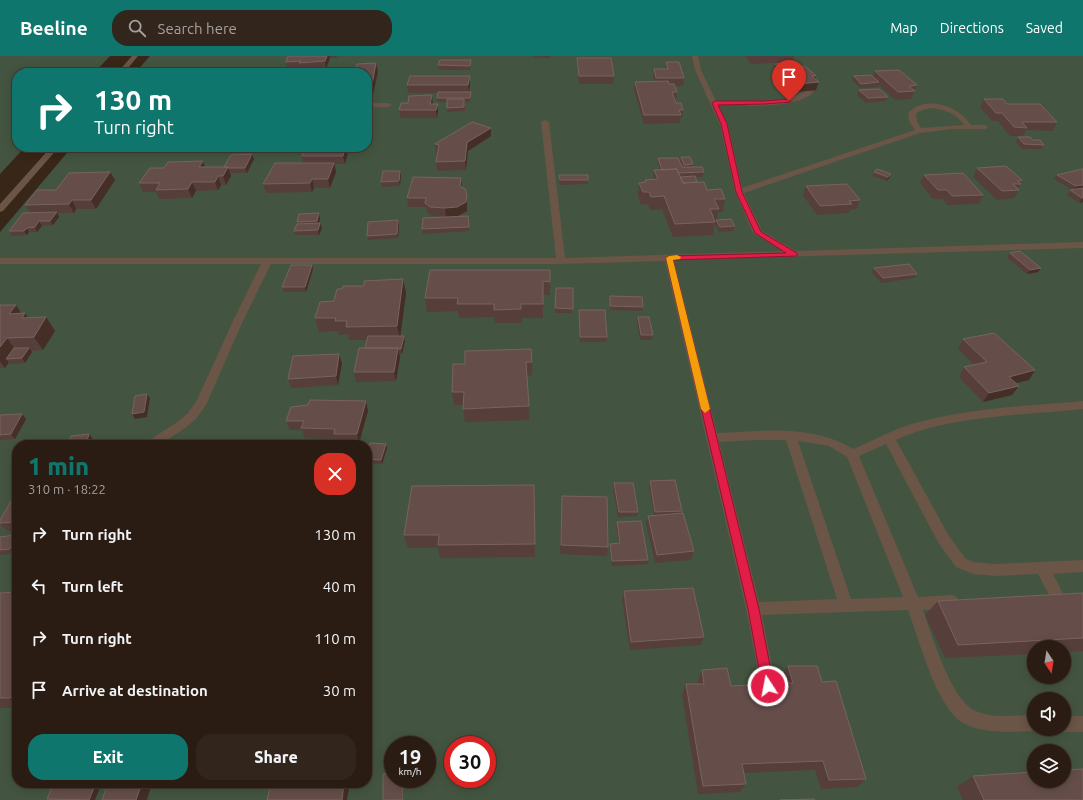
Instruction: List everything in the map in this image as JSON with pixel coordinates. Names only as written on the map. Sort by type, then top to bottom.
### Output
[{"type":"street","points":[[124,68],[135,56]]},
{"type":"street","points":[[695,56],[698,70],[724,124],[739,192],[758,233],[795,255]]},
{"type":"street","points":[[715,103],[765,103],[789,101],[812,92]]},
{"type":"street","points":[[372,105],[388,105]]},
{"type":"street","points":[[919,132],[912,117],[912,113],[920,108],[938,106],[949,109],[962,117],[969,127]]},
{"type":"street","points":[[545,122],[561,261]]},
{"type":"street","points":[[739,192],[919,132],[969,127],[985,127]]},
{"type":"street","points":[[0,209],[51,152]]},
{"type":"street","points":[[0,261],[561,261],[1083,245]]},
{"type":"street","points":[[669,258],[753,609],[768,686]]},
{"type":"street","points":[[157,440],[180,426],[192,416],[202,402],[267,262]]},
{"type":"street","points":[[852,454],[868,448],[888,437],[913,428],[953,419],[1083,405]]},
{"type":"street","points":[[791,436],[846,606]]},
{"type":"street","points":[[712,438],[809,437],[833,443],[852,454],[913,602],[938,671],[950,696],[964,714],[975,720],[984,722],[1027,723]]},
{"type":"street","points":[[888,437],[944,540],[961,563],[973,568],[995,570],[1083,566]]},
{"type":"street","points":[[1042,568],[1059,599]]},
{"type":"street","points":[[1044,600],[1075,599]]},
{"type":"street","points":[[753,609],[967,601]]},
{"type":"street","points":[[1071,724],[1083,724]]},
{"type":"green space","points":[[0,56],[110,56],[99,68],[12,68],[12,152],[20,152],[0,174]]},
{"type":"green space","points":[[150,56],[1083,56],[1083,800],[0,800],[0,232],[68,152],[372,152],[372,68],[139,68]]},
{"type":"building","points":[[288,56],[327,56],[325,61],[299,63],[301,61],[286,62]]},
{"type":"building","points":[[577,58],[611,58],[614,76],[579,76]]},
{"type":"building","points":[[440,60],[471,60],[470,66],[438,65]]},
{"type":"building","points":[[666,62],[679,62],[684,78],[656,78],[654,69],[668,69]]},
{"type":"building","points":[[795,62],[800,67],[805,66],[816,76],[812,76],[819,82],[798,84],[775,64]]},
{"type":"building","points":[[376,63],[372,85],[372,68],[356,68],[357,64]]},
{"type":"building","points":[[899,70],[917,85],[909,86],[915,91],[898,92],[875,71]]},
{"type":"building","points":[[871,75],[879,82],[861,84],[854,76]]},
{"type":"building","points":[[410,76],[470,76],[468,85],[407,85]]},
{"type":"building","points":[[668,81],[669,84],[674,84],[677,92],[672,92],[676,103],[681,103],[683,110],[679,110],[681,115],[644,115],[635,82]]},
{"type":"building","points":[[879,89],[888,97],[868,98],[859,90]]},
{"type":"building","points":[[438,92],[471,92],[470,98],[437,98]]},
{"type":"building","points":[[432,95],[430,104],[438,104],[436,110],[399,110],[401,103],[408,103],[409,96]]},
{"type":"building","points":[[447,99],[464,99],[464,107],[447,108]]},
{"type":"building","points":[[984,99],[1003,99],[1007,104],[1040,104],[1057,122],[1022,122],[1027,128],[1014,127],[1002,113],[996,113]]},
{"type":"building","points":[[472,122],[491,128],[466,143],[465,161],[436,162],[439,145],[435,144]]},
{"type":"building","points":[[1018,137],[1030,137],[1033,140],[1040,140],[1044,145],[1024,144]]},
{"type":"building","points":[[303,152],[344,152],[343,156],[302,156]]},
{"type":"building","points":[[252,154],[245,168],[224,167],[231,155]]},
{"type":"building","points":[[681,157],[690,157],[693,164],[684,165]]},
{"type":"building","points":[[658,158],[678,158],[682,167],[702,167],[704,172],[678,173],[677,169],[662,170]]},
{"type":"building","points":[[203,161],[199,167],[228,167],[223,176],[218,176],[215,182],[192,182],[188,189],[156,190],[160,183],[139,183],[150,168],[164,168],[168,162]]},
{"type":"building","points":[[275,163],[334,163],[328,179],[312,179],[310,183],[263,184]]},
{"type":"building","points":[[1006,166],[1022,180],[1018,181],[1021,184],[1013,184],[1019,190],[1002,191],[977,168]]},
{"type":"building","points":[[677,169],[683,183],[704,182],[707,190],[721,189],[725,199],[714,199],[719,209],[710,209],[715,222],[675,224],[664,196],[651,197],[649,192],[643,192],[639,183],[646,182],[645,180],[658,179],[654,170]]},
{"type":"building","points":[[877,169],[891,174],[888,177],[874,172]]},
{"type":"building","points":[[1083,169],[1083,185],[1076,186],[1057,175]]},
{"type":"building","points":[[383,171],[400,171],[399,181],[381,182]]},
{"type":"building","points":[[110,172],[91,200],[72,200],[69,204],[25,205],[37,190],[56,190],[69,173]]},
{"type":"building","points":[[963,173],[983,195],[952,196],[947,190],[938,190],[924,175]]},
{"type":"building","points":[[559,175],[588,175],[588,180],[560,180]]},
{"type":"building","points":[[695,176],[697,182],[683,183],[680,177]]},
{"type":"building","points":[[413,177],[461,178],[460,186],[465,189],[467,195],[466,202],[457,207],[430,207],[425,203],[426,198],[407,198]]},
{"type":"building","points":[[847,184],[860,200],[849,201],[852,204],[820,206],[806,186]]},
{"type":"building","points":[[1083,188],[1083,198],[1070,190]]},
{"type":"building","points":[[57,212],[50,221],[39,221],[35,227],[27,228],[24,231],[9,231],[23,213]]},
{"type":"building","points":[[319,213],[317,221],[297,222],[299,214]]},
{"type":"building","points":[[468,216],[469,227],[422,229],[423,218]]},
{"type":"building","points":[[731,219],[735,226],[720,227],[716,220]]},
{"type":"building","points":[[398,220],[397,234],[367,236],[368,222]]},
{"type":"building","points":[[320,223],[318,230],[294,231],[297,224]]},
{"type":"building","points":[[1020,251],[1041,268],[1030,270],[1010,253]]},
{"type":"building","points":[[909,264],[917,274],[883,278],[874,268]]},
{"type":"building","points":[[291,265],[312,265],[305,287],[282,287]]},
{"type":"building","points":[[430,270],[550,270],[550,282],[543,281],[543,304],[521,304],[521,309],[494,310],[494,304],[457,304],[458,298],[425,298]]},
{"type":"building","points":[[403,279],[397,326],[346,327],[347,321],[335,321],[336,318],[315,318],[320,302],[334,301],[337,289],[342,289],[343,286],[364,286],[364,281]]},
{"type":"building","points":[[556,288],[573,288],[573,309],[555,308]]},
{"type":"building","points":[[610,296],[642,297],[643,307],[610,306]]},
{"type":"building","points":[[0,305],[16,305],[9,314],[25,313],[22,318],[46,317],[34,337],[7,338],[0,347]]},
{"type":"building","points":[[579,310],[605,310],[607,337],[580,337]]},
{"type":"building","points":[[638,317],[649,317],[653,335],[641,335]]},
{"type":"building","points":[[994,333],[1035,370],[1009,377],[1019,386],[989,393],[964,367],[987,362],[963,339]]},
{"type":"building","points":[[368,336],[404,336],[401,349],[398,349],[365,348]]},
{"type":"building","points":[[14,348],[29,348],[22,358],[6,359]]},
{"type":"building","points":[[359,348],[398,348],[394,372],[354,372]]},
{"type":"building","points":[[531,349],[532,362],[526,362],[529,406],[463,409],[464,392],[452,392],[453,364],[465,364],[465,351]]},
{"type":"building","points":[[339,354],[336,376],[288,379],[293,356]]},
{"type":"building","points":[[147,394],[144,412],[132,414],[135,396]]},
{"type":"building","points":[[310,400],[366,401],[357,434],[334,434],[335,429],[301,428],[304,421],[286,421],[291,407],[308,405]]},
{"type":"building","points":[[22,414],[11,434],[0,435],[0,415]]},
{"type":"building","points":[[89,434],[87,440],[69,440],[71,436]]},
{"type":"building","points":[[372,443],[386,444],[381,460],[372,459]]},
{"type":"building","points":[[675,480],[682,511],[655,512],[650,481]]},
{"type":"building","points":[[614,483],[633,483],[638,512],[619,512]]},
{"type":"building","points":[[534,485],[535,544],[438,545],[439,535],[404,535],[412,486]]},
{"type":"building","points":[[562,496],[607,497],[608,547],[561,545]]},
{"type":"building","points":[[12,500],[12,522],[0,523],[0,520]]},
{"type":"building","points":[[683,513],[694,551],[657,555],[648,516]]},
{"type":"building","points":[[641,521],[648,560],[612,561],[610,544],[620,543],[617,522]]},
{"type":"building","points":[[12,536],[12,544],[10,549],[0,550],[0,537]]},
{"type":"building","points":[[693,588],[704,637],[631,642],[624,591]]},
{"type":"building","points":[[12,592],[12,694],[10,698],[0,698],[0,593]]},
{"type":"building","points":[[1083,593],[1083,638],[958,645],[938,601]]},
{"type":"building","points":[[788,666],[817,666],[822,682],[836,681],[866,779],[829,780],[823,761],[742,764],[746,784],[703,786],[686,684],[704,684],[702,670],[727,668],[731,686],[793,683]]},
{"type":"building","points":[[1083,769],[1083,800],[984,800],[973,776],[1027,772],[1027,788],[1071,788],[1071,770]]},
{"type":"building","points":[[383,774],[384,788],[403,788],[403,800],[383,800]]},
{"type":"building","points":[[52,788],[94,788],[89,800],[47,799]]},
{"type":"building","points":[[106,788],[140,788],[136,800],[102,800]]},
{"type":"building","points":[[270,788],[343,788],[342,800],[267,800]]},
{"type":"building","points":[[814,799],[815,800],[780,800]]},
{"type":"slow traffic","points":[[677,257],[669,258],[705,409]]},
{"type":"route","points":[[768,686],[753,609],[669,258],[795,255],[758,233],[739,192],[724,124],[715,103],[765,103],[789,101]]}]
